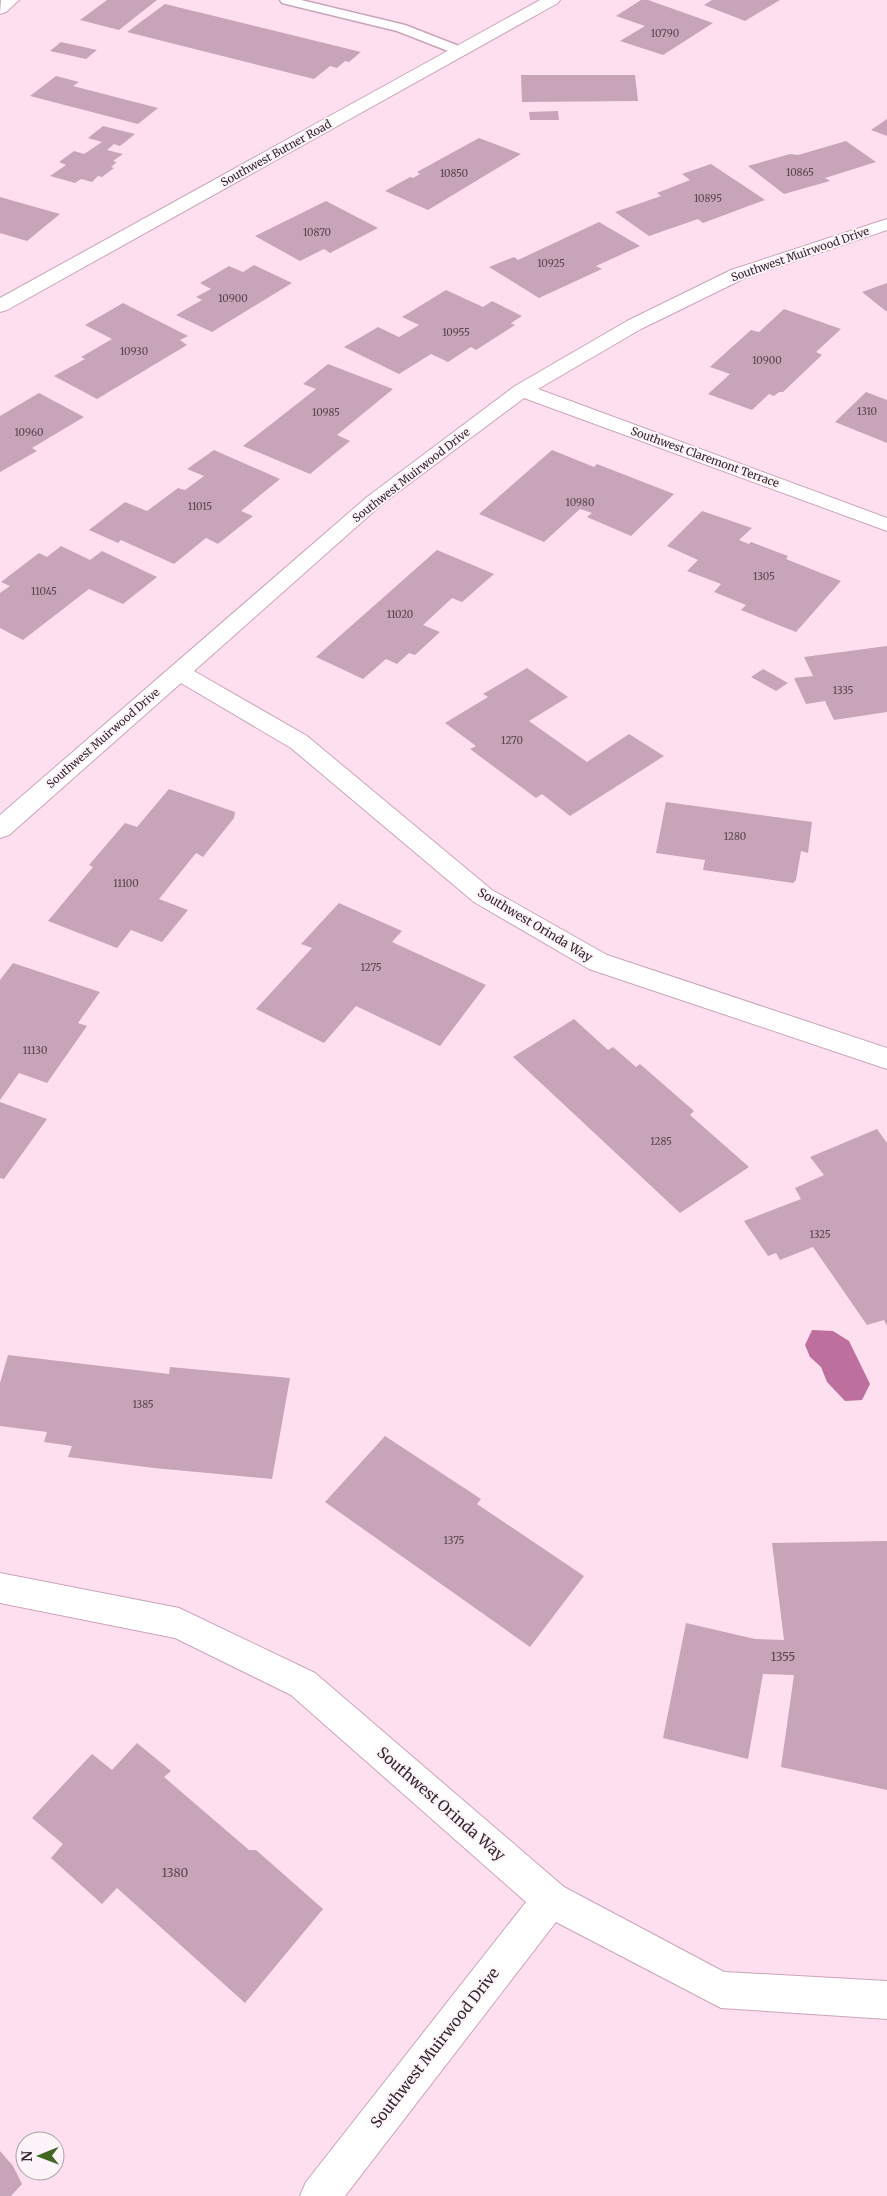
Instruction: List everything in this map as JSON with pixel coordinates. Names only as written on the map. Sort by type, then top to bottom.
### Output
[{"type":"main road","points":[[0,9],[11,0]]},
{"type":"main road","name":"Southwest Butner Road","points":[[0,306],[552,0]]},
{"type":"main road","name":"Southwest Muirwood Drive","points":[[0,829],[374,501],[522,390],[634,325],[738,274],[887,224]]},
{"type":"main road","name":"Southwest Claremont Terrace","points":[[522,390],[887,524]]},
{"type":"main road","name":"Southwest Orinda Way","points":[[179,672],[299,742],[483,896],[598,962],[887,1059]]},
{"type":"main road","name":"Southwest Orinda Way","points":[[0,1588],[179,1623],[303,1684],[551,1900],[721,1990],[887,2000]]},
{"type":"main road","name":"Southwest Muirwood Drive","points":[[320,2196],[551,1900]]},
{"type":"lane","points":[[286,0],[401,28],[460,51]]},
{"type":"shaded area","points":[[812,1330],[833,1331],[849,1341],[870,1384],[862,1400],[845,1401],[827,1382],[821,1367],[810,1357],[805,1345]]},
{"type":"building","points":[[107,0],[157,0],[119,30],[80,20]]},
{"type":"building","points":[[641,0],[648,0],[713,23],[663,55],[620,41],[645,26],[616,16]]},
{"type":"building","points":[[712,0],[780,0],[745,21],[704,5]]},
{"type":"building","points":[[165,4],[361,52],[349,62],[345,61],[337,68],[330,66],[314,79],[127,32]]},
{"type":"building","points":[[61,42],[97,50],[86,59],[50,51]]},
{"type":"building","points":[[521,75],[635,75],[638,101],[522,102]]},
{"type":"building","points":[[56,76],[79,82],[73,86],[158,108],[138,124],[30,96]]},
{"type":"building","points":[[558,111],[559,120],[530,120],[529,112]]},
{"type":"building","points":[[887,119],[887,136],[871,130]]},
{"type":"building","points":[[103,126],[135,134],[120,146],[114,144],[107,150],[123,154],[113,161],[117,162],[111,167],[114,168],[102,177],[98,176],[92,182],[81,179],[75,183],[50,176],[66,165],[59,162],[74,151],[84,154],[102,142],[88,138]]},
{"type":"building","points":[[479,138],[521,154],[428,210],[385,191],[410,177],[413,178],[420,174],[417,172]]},
{"type":"building","points":[[846,141],[876,162],[825,178],[830,181],[784,194],[748,166],[790,154],[798,155]]},
{"type":"building","points":[[711,164],[765,200],[703,223],[698,219],[649,236],[615,212],[661,196],[657,193],[690,180],[682,174]]},
{"type":"building","points":[[0,197],[60,214],[27,241],[0,233]]},
{"type":"building","points":[[326,201],[378,228],[330,253],[324,249],[300,261],[255,236]]},
{"type":"building","points":[[599,222],[640,246],[596,266],[602,269],[539,298],[489,267],[514,257],[518,260]]},
{"type":"building","points":[[254,265],[292,283],[212,332],[176,315],[202,300],[196,297],[211,289],[200,283],[229,266],[243,272]]},
{"type":"building","points":[[887,283],[887,312],[862,292]]},
{"type":"building","points":[[446,290],[483,307],[492,301],[522,316],[511,323],[515,325],[476,350],[471,347],[448,362],[431,354],[399,374],[344,347],[378,327],[399,337],[419,325],[402,317]]},
{"type":"building","points":[[123,303],[188,336],[180,340],[187,345],[97,399],[54,376],[85,359],[81,357],[112,339],[85,325]]},
{"type":"building","points":[[784,309],[841,329],[816,352],[822,355],[783,392],[779,392],[774,396],[769,394],[752,410],[708,394],[730,374],[710,367],[751,330],[759,332]]},
{"type":"building","points":[[328,364],[393,389],[337,435],[350,441],[310,474],[243,446],[316,389],[303,384]]},
{"type":"building","points":[[866,392],[887,400],[887,443],[835,422]]},
{"type":"building","points":[[39,393],[84,417],[32,448],[37,451],[0,472],[0,416]]},
{"type":"building","points":[[214,450],[280,479],[241,511],[253,516],[218,544],[206,538],[174,564],[121,540],[118,543],[89,530],[125,502],[147,511],[178,488],[185,490],[204,476],[187,469]]},
{"type":"building","points":[[552,450],[594,467],[597,464],[674,494],[631,536],[587,517],[592,513],[580,509],[544,542],[479,514]]},
{"type":"building","points":[[702,511],[752,528],[739,540],[749,544],[751,542],[788,556],[786,559],[841,581],[796,632],[741,610],[746,605],[714,592],[721,584],[687,571],[698,560],[667,546]]},
{"type":"building","points":[[61,546],[90,560],[102,551],[157,577],[123,604],[89,589],[23,640],[0,628],[0,593],[10,586],[1,582],[39,553],[47,557]]},
{"type":"building","points":[[437,550],[494,574],[462,602],[452,598],[423,625],[440,632],[415,655],[409,653],[397,664],[386,659],[363,679],[316,657]]},
{"type":"building","points":[[887,646],[887,712],[834,720],[825,701],[806,704],[794,678],[813,676],[804,657]]},
{"type":"building","points":[[527,668],[568,697],[529,721],[587,762],[629,734],[664,756],[570,816],[542,794],[536,798],[470,749],[476,746],[445,723],[488,697],[483,694]]},
{"type":"building","points":[[763,669],[788,683],[776,691],[751,677]]},
{"type":"building","points":[[169,789],[235,812],[234,818],[203,857],[196,853],[159,899],[188,910],[162,942],[131,930],[117,948],[48,921],[93,867],[89,865],[125,823],[137,827]]},
{"type":"building","points":[[666,802],[812,822],[808,853],[801,851],[796,880],[793,883],[703,870],[705,860],[656,853]]},
{"type":"building","points":[[339,903],[402,931],[392,942],[486,985],[440,1046],[356,1006],[324,1043],[256,1009],[312,948],[301,944]]},
{"type":"building","points":[[13,963],[100,992],[78,1023],[87,1026],[47,1083],[19,1073],[0,1100],[0,980]]},
{"type":"building","points":[[574,1019],[608,1050],[613,1047],[636,1067],[640,1064],[694,1111],[690,1115],[749,1167],[680,1213],[513,1057]]},
{"type":"building","points":[[0,1102],[47,1119],[4,1179],[0,1178]]},
{"type":"building","points":[[877,1129],[887,1143],[887,1326],[884,1320],[867,1325],[813,1247],[780,1260],[776,1253],[768,1256],[744,1221],[801,1199],[795,1188],[824,1175],[810,1157]]},
{"type":"building","points":[[8,1355],[169,1374],[170,1367],[290,1378],[272,1479],[154,1468],[68,1457],[72,1446],[44,1442],[47,1432],[0,1426],[0,1383]]},
{"type":"building","points":[[385,1436],[481,1499],[477,1504],[584,1576],[530,1647],[325,1502]]},
{"type":"building","points":[[887,1541],[887,1790],[781,1767],[794,1675],[763,1674],[748,1759],[663,1738],[686,1623],[755,1639],[784,1640],[772,1543]]},
{"type":"building","points":[[137,1743],[171,1771],[164,1777],[249,1850],[256,1850],[323,1909],[245,2003],[117,1888],[102,1904],[51,1858],[63,1844],[32,1818],[92,1754],[112,1770]]},
{"type":"building","points":[[0,2151],[15,2170],[15,2181],[20,2181],[22,2184],[11,2196],[0,2196]]}]
